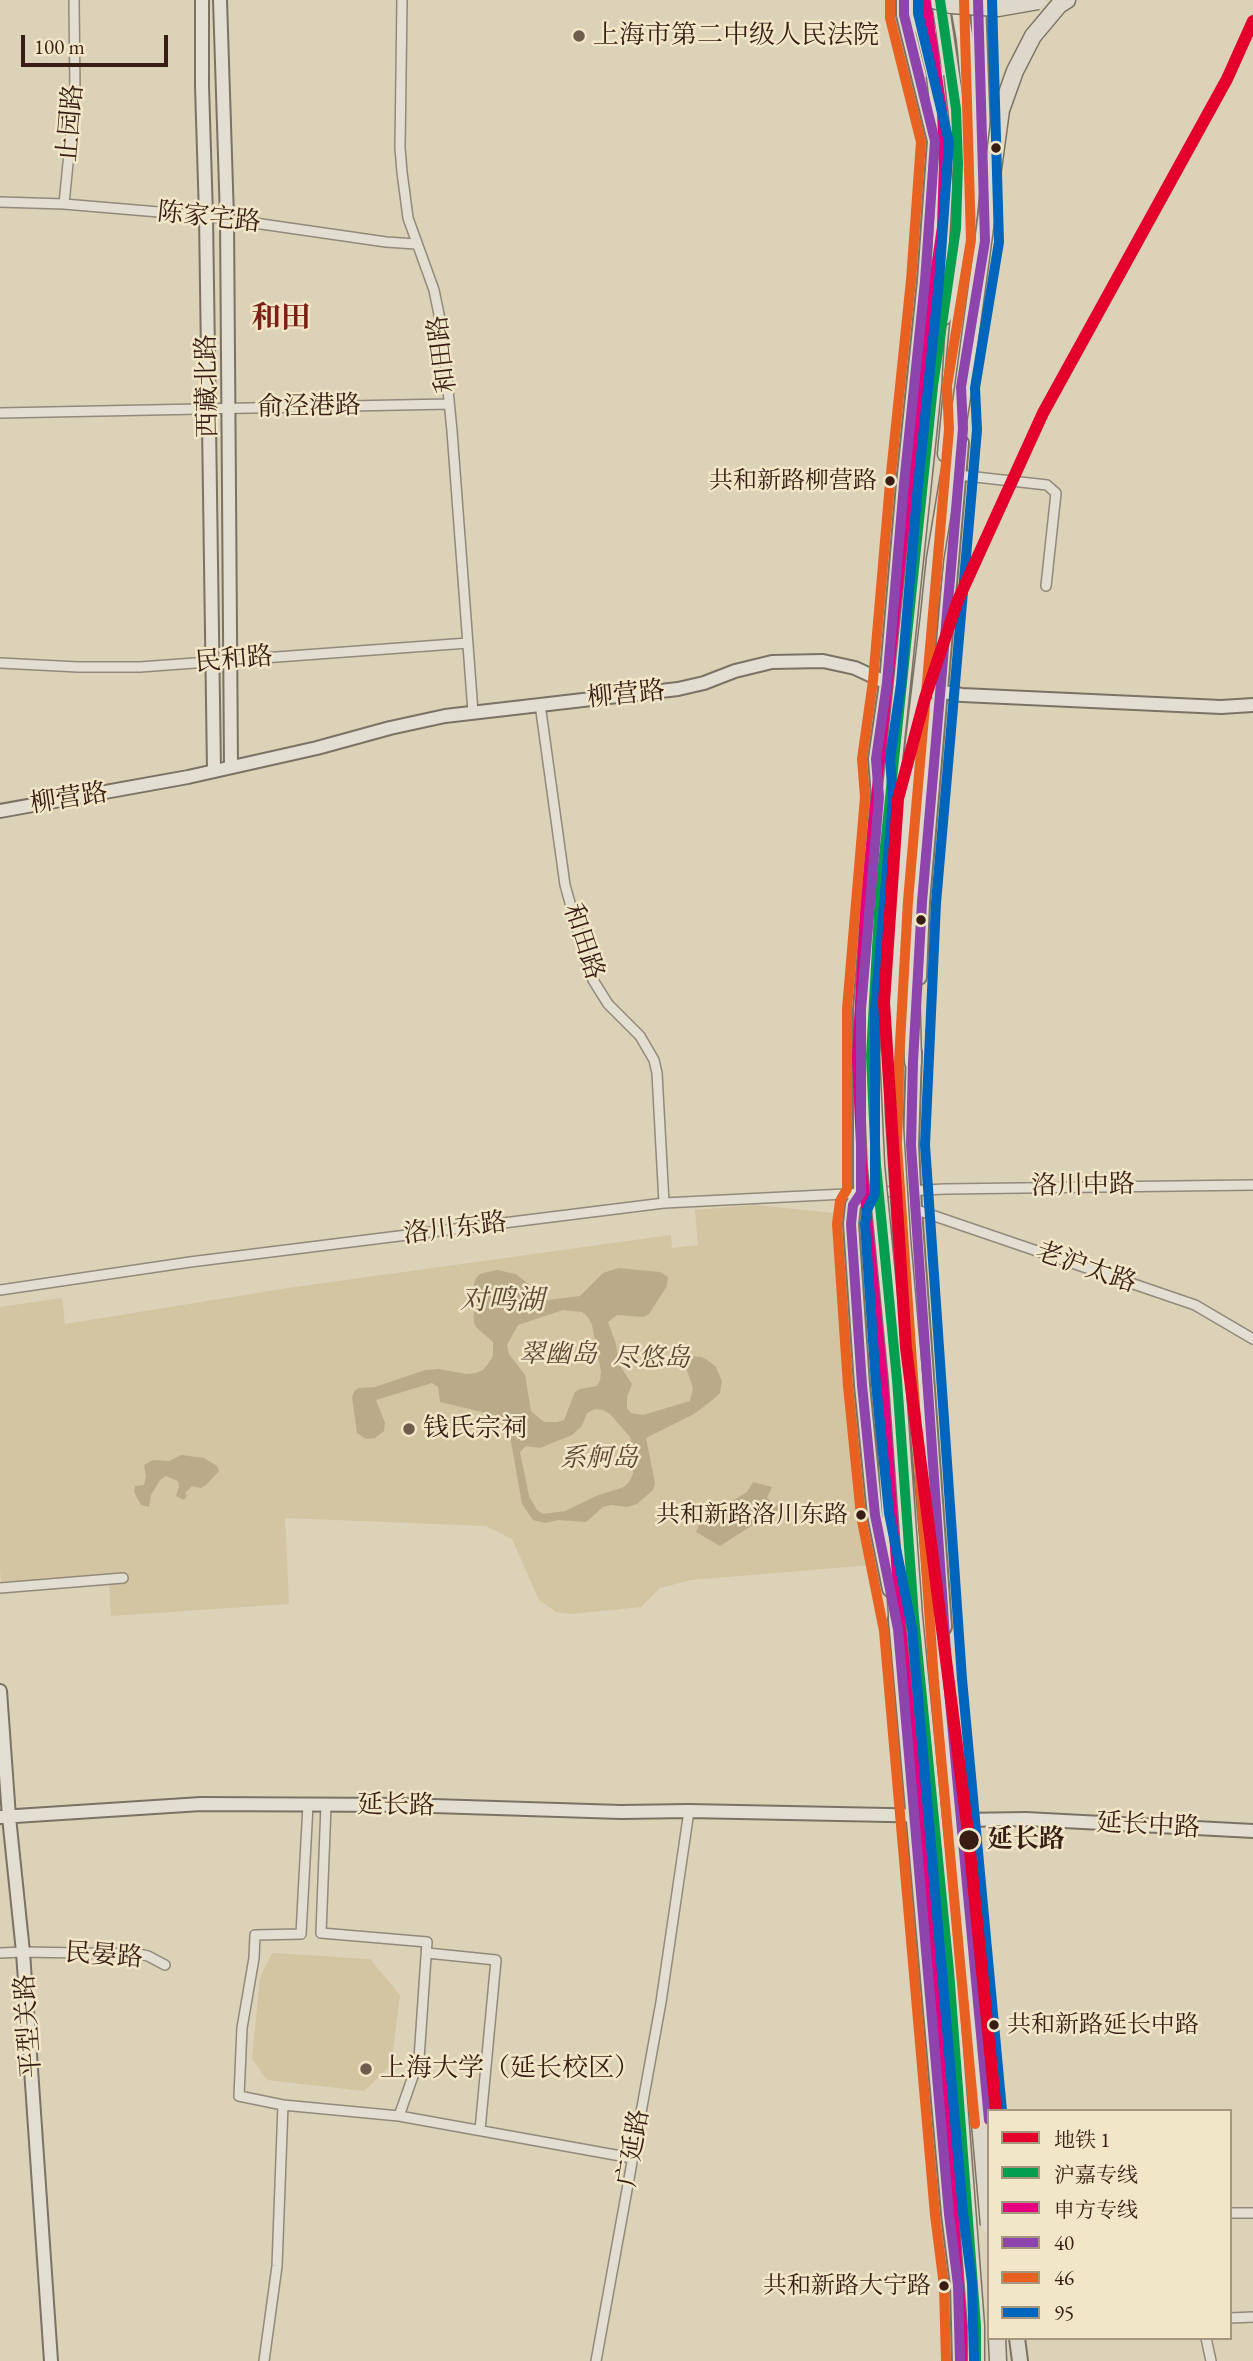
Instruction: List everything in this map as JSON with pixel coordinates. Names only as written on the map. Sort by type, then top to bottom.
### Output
[{"type":"highway","points":[[907,0],[924,31],[935,76],[941,128],[944,186],[933,386]]},
{"type":"highway","points":[[934,0],[951,5],[998,8],[1040,0]]},
{"type":"highway","points":[[940,0],[956,109],[956,228],[933,386],[880,894],[871,1056],[876,1165],[897,1380],[914,1617],[949,1972],[975,2313],[976,2361]]},
{"type":"highway","points":[[958,0],[972,111],[972,181],[914,742],[901,895],[894,1046],[894,1113],[901,1226],[987,2202]]},
{"type":"highway","points":[[935,559],[961,404],[1001,110],[1015,71],[1033,36],[1059,5],[1067,0]]},
{"type":"highway","points":[[913,1062],[911,983],[914,898],[930,707],[929,616]]},
{"type":"highway","points":[[876,1165],[873,1252],[898,1629]]},
{"type":"highway","points":[[998,2340],[998,2361]]},
{"type":"main road","name":"西藏北路","points":[[202,0],[214,771]]},
{"type":"main road","name":"西藏北路","points":[[220,0],[227,218],[231,767]]},
{"type":"main road","points":[[907,0],[904,15],[935,141]]},
{"type":"main road","points":[[920,0],[945,106],[949,135],[949,185],[879,797],[861,1009],[861,1193],[853,1205],[851,1224],[862,1385],[875,1515],[898,1629],[949,2214],[958,2285],[960,2361]]},
{"type":"main road","points":[[933,691],[955,428],[985,241],[978,0]]},
{"type":"main road","points":[[891,684],[904,484],[925,281],[935,141],[945,106]]},
{"type":"main road","points":[[925,281],[940,261]]},
{"type":"main road","points":[[961,387],[962,429],[958,475],[906,942],[904,1014],[913,1062],[911,1145],[914,1209],[960,1820],[988,2109]]},
{"type":"main road","name":"柳营路","points":[[0,811],[136,788],[317,748],[415,722],[473,712],[678,689],[772,662],[823,661],[855,668],[891,684],[933,691],[1222,707],[1253,705]]},
{"type":"main road","points":[[861,1193],[872,1202],[902,1523],[898,1629]]},
{"type":"main road","name":"平型关路","points":[[0,1691],[4,1817],[23,1952],[51,2361]]},
{"type":"main road","name":"延长路","points":[[4,1817],[201,1804],[915,1815],[960,1820]]},
{"type":"main road","name":"延长中路","points":[[960,1820],[1026,1819],[1253,1831]]},
{"type":"main road","points":[[1017,2340],[1020,2361]]},
{"type":"street","name":"止园路","points":[[64,204],[75,92],[74,0]]},
{"type":"street","name":"和田路","points":[[402,0],[400,148],[408,218],[434,290],[440,317],[473,712]]},
{"type":"street","name":"陈家宅路","points":[[0,202],[64,204],[227,218],[386,242],[416,244]]},
{"type":"street","name":"俞泾港路","points":[[0,412],[449,404]]},
{"type":"street","points":[[958,475],[1046,485],[1056,493],[1046,586]]},
{"type":"street","name":"民和路","points":[[0,663],[108,667],[468,643]]},
{"type":"street","name":"和田路","points":[[540,704],[565,885],[588,967],[604,998],[640,1036],[654,1060],[664,1203]]},
{"type":"street","name":"洛川中路","points":[[913,1190],[1253,1185]]},
{"type":"street","name":"洛川东路","points":[[0,1290],[190,1262],[664,1203],[913,1190]]},
{"type":"street","name":"老沪太路","points":[[914,1209],[1195,1305],[1253,1339]]},
{"type":"street","points":[[0,1588],[123,1578]]},
{"type":"street","points":[[301,1934],[307,1805]]},
{"type":"street","points":[[321,1933],[326,1805]]},
{"type":"street","name":"广延路","points":[[596,2361],[660,2002],[690,1811]]},
{"type":"street","points":[[399,2116],[419,2059],[427,1942],[321,1933],[255,1935],[254,1958],[242,2028],[239,2096],[284,2105],[399,2116],[632,2158]]},
{"type":"street","name":"民晏路","points":[[0,1953],[139,1954],[165,1965]]},
{"type":"street","points":[[426,1953],[496,1960],[480,2130]]},
{"type":"street","points":[[264,2361],[277,2266],[284,2105]]},
{"type":"street","points":[[949,2214],[987,2210]]},
{"type":"street","points":[[1232,2213],[1253,2213]]},
{"type":"street","points":[[1232,2318],[1253,2317]]},
{"type":"street","points":[[1206,2340],[1211,2361]]},
{"type":"green space","points":[[755,1205],[843,1214],[872,1565],[691,1580],[660,1588],[641,1607],[571,1614],[556,1612],[539,1600],[512,1539],[486,1526],[285,1518],[289,1604],[111,1616],[109,1583],[2,1590],[0,1307],[62,1298],[65,1324],[288,1288],[671,1235],[672,1248],[698,1245],[695,1210]]},
{"type":"green space","points":[[272,1953],[370,1959],[400,1995],[391,2065],[364,2091],[267,2080],[252,2059],[260,1978]]},
{"type":"water","name":"对鸣湖","points":[[618,1268],[660,1272],[668,1277],[667,1286],[649,1314],[643,1317],[617,1315],[608,1322],[616,1344],[619,1364],[632,1384],[627,1397],[627,1408],[631,1413],[643,1415],[690,1401],[693,1388],[685,1365],[690,1356],[702,1357],[710,1362],[716,1367],[722,1381],[720,1393],[694,1414],[646,1438],[655,1483],[653,1490],[637,1504],[627,1507],[603,1507],[586,1522],[558,1520],[545,1523],[533,1520],[522,1504],[505,1420],[495,1415],[440,1402],[438,1387],[432,1383],[376,1400],[385,1423],[384,1431],[375,1438],[366,1439],[357,1433],[352,1397],[355,1390],[375,1387],[425,1370],[476,1373],[488,1364],[493,1356],[493,1342],[474,1322],[473,1288],[480,1274],[497,1270],[516,1274],[531,1286],[535,1295],[547,1300],[580,1296],[603,1273]],"holes":[[[563,1310],[582,1312],[588,1317],[601,1372],[600,1380],[597,1386],[575,1392],[564,1420],[544,1422],[531,1411],[525,1375],[509,1354],[507,1345],[518,1325]],[[595,1409],[610,1414],[630,1437],[633,1474],[624,1487],[596,1496],[565,1511],[543,1514],[537,1510],[529,1496],[520,1452],[526,1446],[540,1448],[572,1435],[582,1426],[587,1413]]]},
{"type":"water","points":[[181,1455],[204,1458],[217,1466],[219,1471],[201,1488],[192,1486],[185,1493],[187,1496],[184,1500],[176,1496],[178,1481],[166,1476],[160,1480],[151,1495],[149,1507],[141,1505],[134,1492],[135,1486],[144,1485],[144,1465],[153,1460],[169,1461]]},
{"type":"water","points":[[753,1482],[772,1487],[767,1498],[780,1508],[772,1518],[756,1523],[720,1546],[696,1532],[701,1520],[747,1492]]},
{"type":"metro line","name":"1","points":[[996,2109],[968,1832],[906,1348],[884,1002],[898,799],[925,698],[958,600],[1043,413],[1227,79],[1253,21]]},
{"type":"transit line","name":"46","points":[[890,0],[890,18],[921,142],[911,280],[873,681],[862,759],[865,797],[847,1009],[847,1189],[840,1201],[837,1224],[848,1386],[861,1516],[884,1631],[935,2215],[944,2286],[946,2361]]},
{"type":"transit line","name":"40","points":[[904,0],[904,15],[935,141],[925,281],[887,683],[876,759],[879,797],[861,1009],[861,1193],[853,1205],[851,1224],[862,1385],[875,1515],[898,1629],[949,2214],[958,2285],[960,2361]]},
{"type":"transit line","name":"95","points":[[918,0],[918,13],[949,142],[939,282],[901,684],[890,759],[893,798],[875,1010],[875,1194],[867,1210],[865,1224],[876,1384],[889,1513],[912,1628],[963,2213],[972,2283],[974,2361]]},
{"type":"transit line","name":"沪嘉专线","points":[[940,0],[956,109],[956,228],[933,386],[880,894],[871,1056],[876,1165],[897,1380],[914,1617],[949,1971],[976,2326],[976,2361]]},
{"type":"transit line","name":"46","points":[[964,0],[971,240],[947,386],[949,429],[908,901],[897,1145],[934,1681],[975,2124]]},
{"type":"transit line","name":"40","points":[[978,0],[985,241],[961,387],[963,429],[922,902],[911,1145],[948,1680],[988,2109]]},
{"type":"transit line","name":"95","points":[[992,0],[999,242],[975,388],[977,430],[936,903],[925,1145],[962,1679],[1002,2109]]},
{"type":"transit line","name":"申方专线","points":[[926,2],[942,110],[942,227],[919,385],[866,893],[857,1057],[862,1166],[883,1381],[900,1618],[935,1972],[962,2327],[962,2361]]},
{"type":"place","name":"上海市第二中级人民法院","points":[[579,36]]},
{"type":"place","name":"共和新路柳营路","points":[[890,481]]},
{"type":"place","name":"钱氏宗祠","points":[[409,1429]]},
{"type":"place","name":"共和新路洛川东路","points":[[861,1515]]},
{"type":"place","name":"延长路","points":[[969,1840]]},
{"type":"place","name":"共和新路延长中路","points":[[994,2025]]},
{"type":"place","name":"上海大学（延长校区）","points":[[366,2069]]},
{"type":"place","name":"共和新路大宁路","points":[[944,2286]]},
{"type":"district","name":"和田","points":[[281,319]]},
{"type":"park label","name":"翠幽岛","points":[[558,1355]]},
{"type":"park label","name":"尽悠岛","points":[[651,1359]]},
{"type":"park label","name":"系舸岛","points":[[599,1459]]}]
